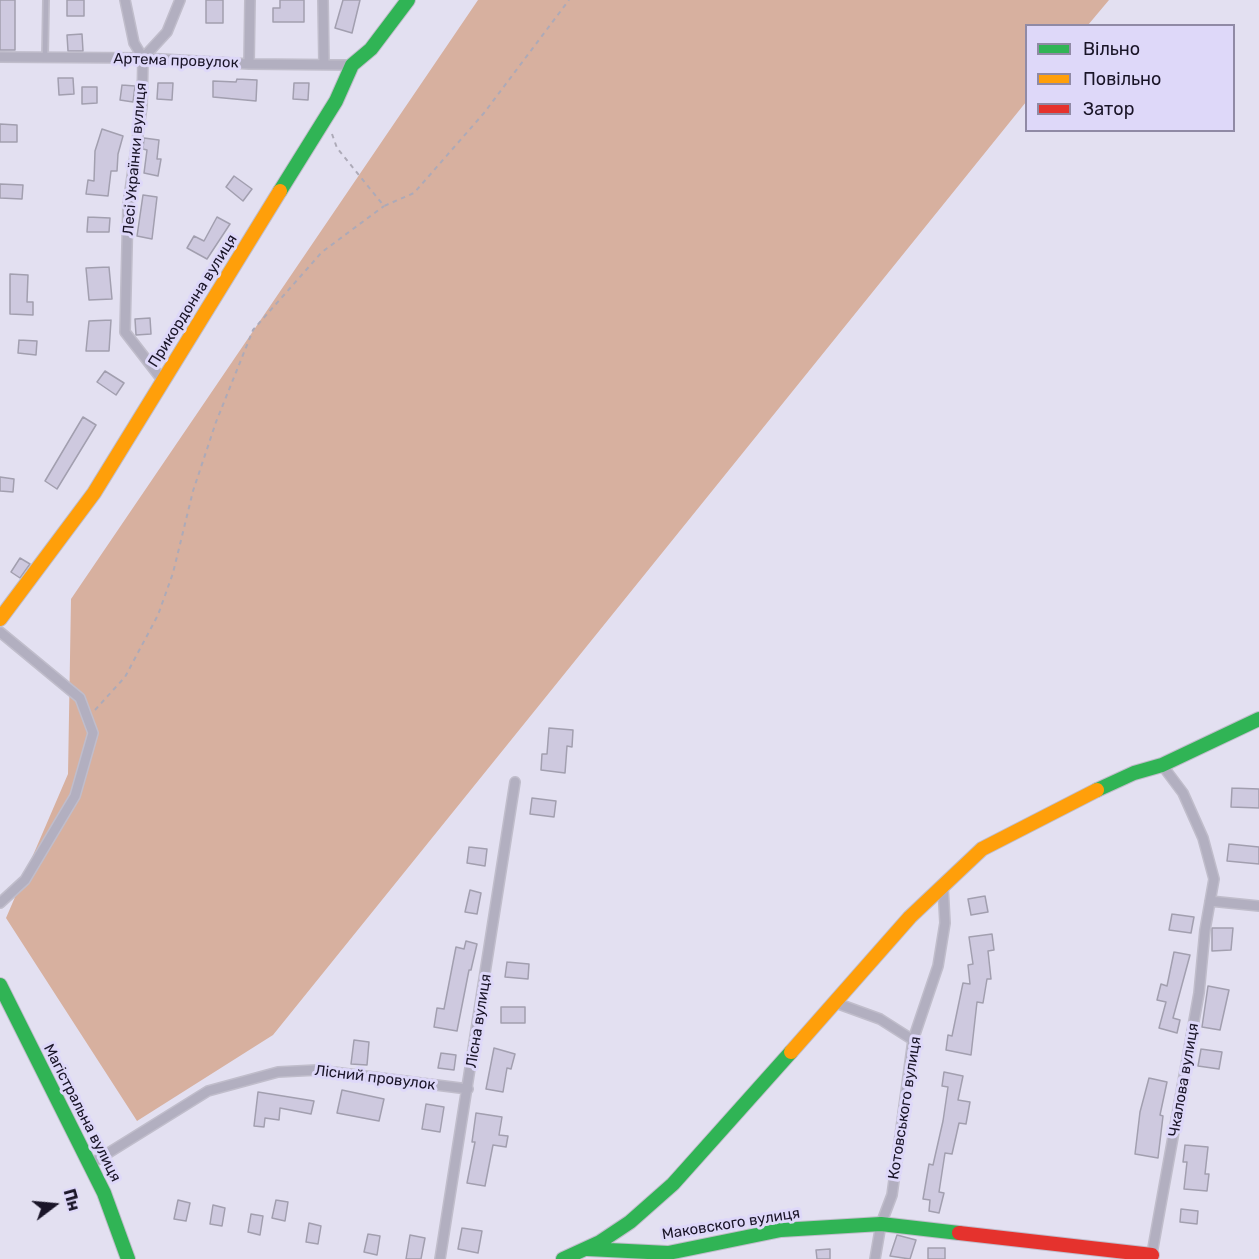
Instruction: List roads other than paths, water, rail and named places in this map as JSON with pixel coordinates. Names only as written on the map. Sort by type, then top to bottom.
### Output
[{"type":"street","name":"Лесі Українки вулиця","points":[[125,0],[134,43],[143,58],[142,106],[128,205],[124,332],[163,381]]},
{"type":"street","points":[[143,58],[167,32],[180,0]]},
{"type":"street","points":[[249,64],[250,0]]},
{"type":"street","points":[[323,0],[324,64]]},
{"type":"street","name":"Прикордонна вулиця","points":[[0,619],[94,493],[325,118],[351,65],[371,50],[408,0]]},
{"type":"street","name":"Артема провулок","points":[[0,57],[143,58],[249,64],[351,65]]},
{"type":"street","points":[[0,632],[80,698],[93,733],[75,796],[26,880],[0,903]]},
{"type":"street","points":[[563,1259],[586,1249],[630,1222],[673,1184],[910,917],[982,849],[1072,801],[1134,773],[1162,765],[1259,718]]},
{"type":"street","name":"Чкалова вулиця","points":[[1151,1257],[1197,1003],[1214,879],[1203,838],[1183,794],[1162,765]]},
{"type":"street","name":"Лісна вулиця","points":[[440,1259],[514,782]]},
{"type":"street","name":"Котовського вулиця","points":[[875,1259],[881,1224],[892,1195],[913,1040],[938,966],[945,923],[943,886]]},
{"type":"street","points":[[1210,901],[1259,906]]},
{"type":"street","name":"Магістральна вулиця","points":[[0,985],[104,1193],[128,1259]]},
{"type":"street","points":[[836,1003],[880,1019],[913,1040]]},
{"type":"street","name":"Лісний провулок","points":[[89,1165],[208,1091],[278,1072],[317,1070],[468,1089]]},
{"type":"street","name":"Маковского вулиця","points":[[586,1249],[668,1253],[781,1230],[881,1224],[1151,1257]]},
{"type":"lane","points":[[45,57],[46,0]]}]
